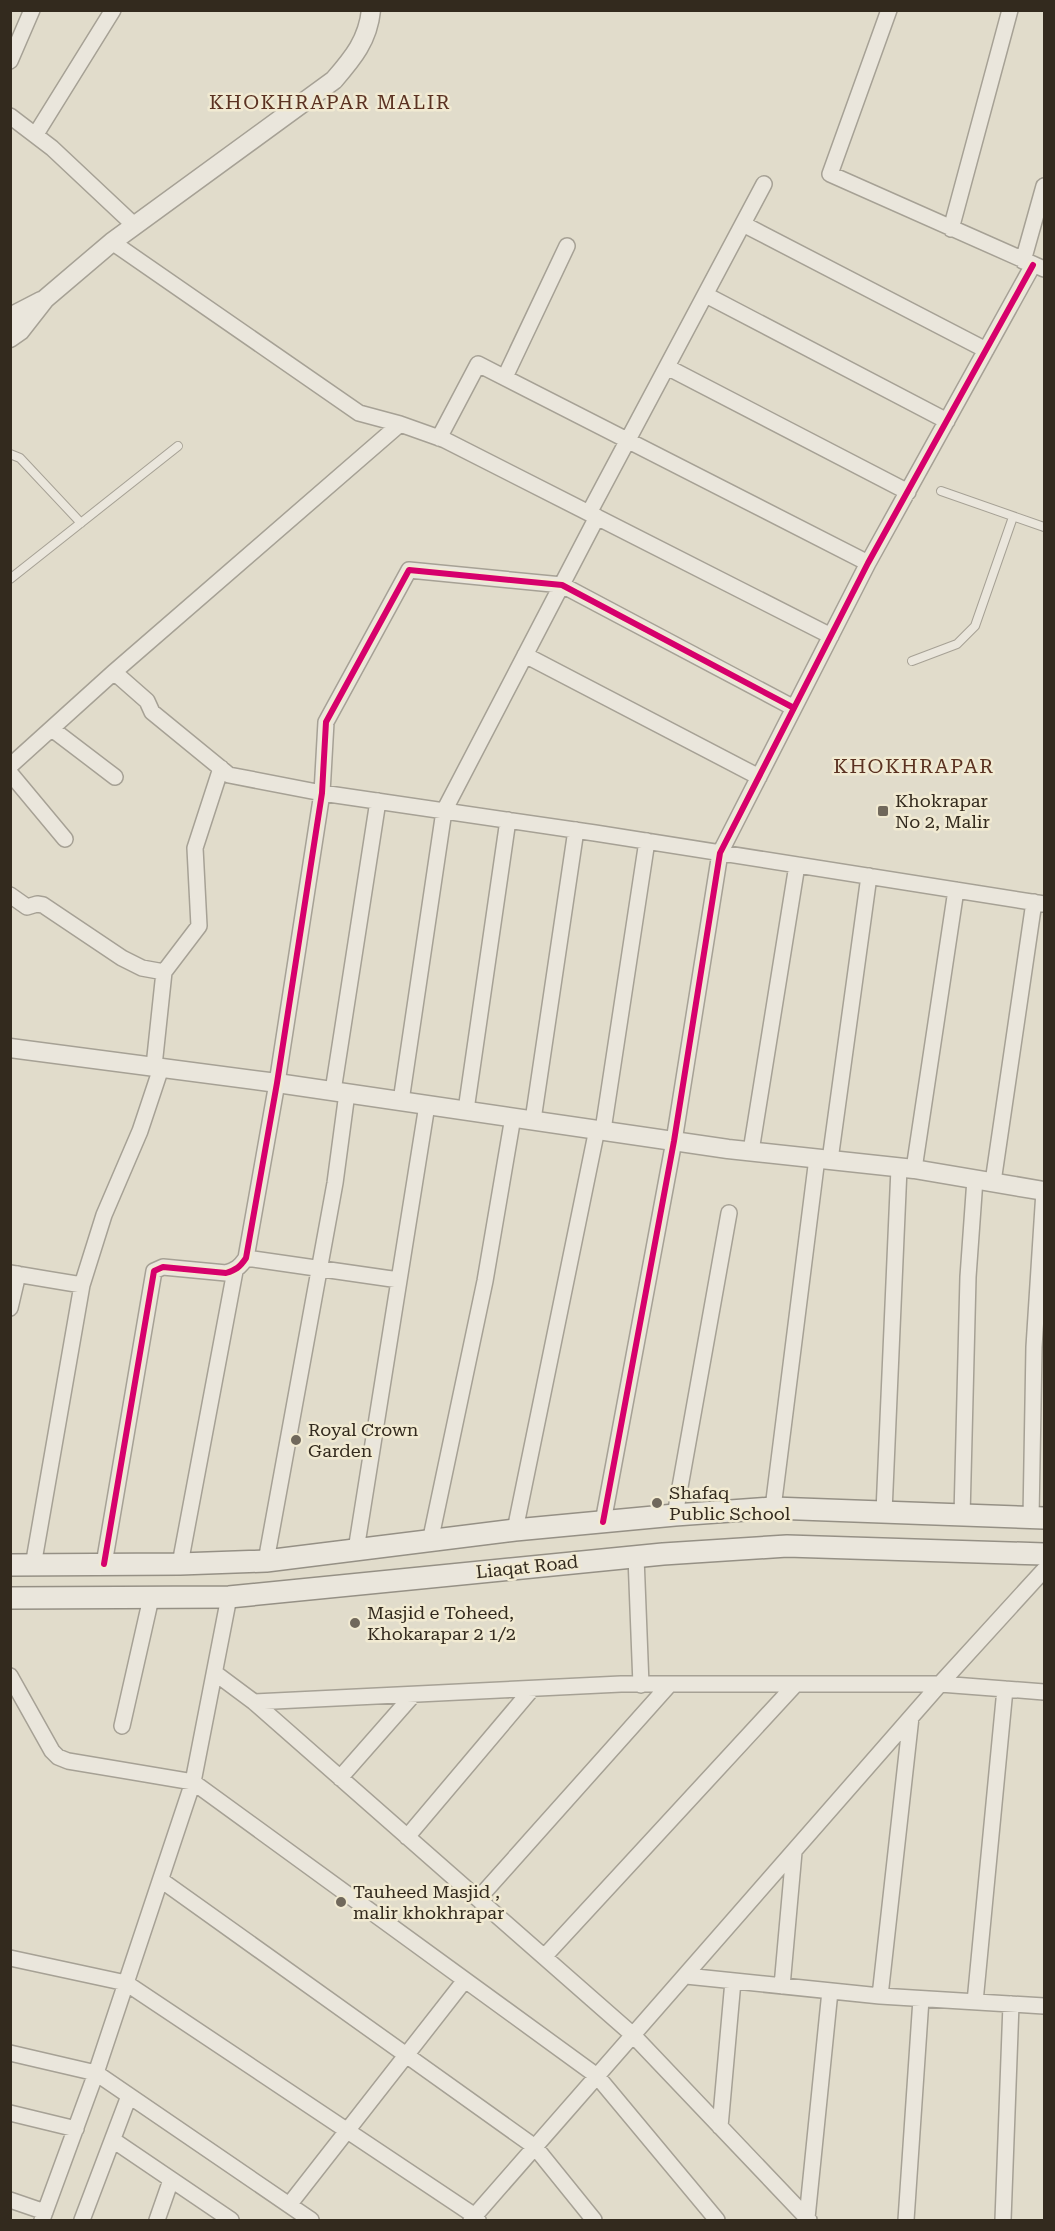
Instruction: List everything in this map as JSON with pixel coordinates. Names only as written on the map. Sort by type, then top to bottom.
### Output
[{"type":"main road","points":[[10,1565],[266,1561],[515,1530],[773,1508],[1038,1518]]},
{"type":"main road","name":"Liaqat Road","points":[[10,1598],[229,1597],[636,1557],[787,1546],[1044,1554]]},
{"type":"street","points":[[10,61],[32,10]]},
{"type":"street","points":[[36,134],[113,10]]},
{"type":"street","points":[[13,327],[134,225],[334,80],[357,53],[370,22],[371,10]]},
{"type":"street","points":[[889,10],[830,174],[1033,265]]},
{"type":"street","points":[[951,229],[1010,10]]},
{"type":"street","points":[[10,116],[36,134],[134,225]]},
{"type":"street","points":[[401,1101],[444,811],[562,585],[628,440],[764,184]]},
{"type":"street","points":[[603,1522],[674,1141],[720,853],[868,563],[1033,265],[1044,186]]},
{"type":"street","points":[[743,224],[986,350]]},
{"type":"street","points":[[112,242],[359,413],[439,438],[831,636]]},
{"type":"street","points":[[505,377],[567,246]]},
{"type":"street","points":[[705,295],[947,421]]},
{"type":"street","points":[[439,438],[478,364],[868,563]]},
{"type":"street","points":[[667,367],[908,492]]},
{"type":"street","points":[[10,766],[114,672],[400,424]]},
{"type":"street","points":[[104,1564],[154,1271],[163,1267],[226,1273],[242,1266],[246,1258],[277,1083],[322,793],[326,722],[409,570],[562,585],[794,708]]},
{"type":"street","points":[[525,655],[759,777]]},
{"type":"street","points":[[114,672],[147,701],[152,712],[229,775],[322,793],[576,830],[1039,903],[984,1181],[968,1288],[962,1516]]},
{"type":"street","points":[[51,729],[115,777]]},
{"type":"street","points":[[33,1566],[82,1285],[104,1215],[140,1131],[157,1067],[164,972],[199,926],[195,848],[221,768]]},
{"type":"street","points":[[10,773],[65,839]]},
{"type":"street","points":[[266,1561],[334,1183],[340,1092],[378,801]]},
{"type":"street","points":[[465,1110],[508,820]]},
{"type":"street","points":[[532,1120],[576,830]]},
{"type":"street","points":[[515,1530],[600,1130],[647,841]]},
{"type":"street","points":[[751,1151],[797,865]]},
{"type":"street","points":[[773,1508],[823,1159],[869,876]]},
{"type":"street","points":[[884,1512],[907,1168],[956,890]]},
{"type":"street","points":[[10,895],[27,907],[43,905],[122,958],[142,968],[164,972]]},
{"type":"street","points":[[10,1048],[277,1083],[674,1141],[907,1168],[1044,1191],[1034,1347],[1038,1518]]},
{"type":"street","points":[[356,1550],[427,1105]]},
{"type":"street","points":[[430,1542],[485,1281],[513,1117]]},
{"type":"street","points":[[675,1515],[729,1213]]},
{"type":"street","points":[[246,1258],[399,1280]]},
{"type":"street","points":[[180,1564],[235,1270]]},
{"type":"street","points":[[10,1308],[14,1274],[82,1285]]},
{"type":"street","points":[[636,1557],[640,1684]]},
{"type":"street","points":[[10,1958],[126,1983],[348,2131],[474,2219],[911,1717],[1044,1570]]},
{"type":"street","points":[[10,2200],[43,2216],[76,2129],[193,1782],[229,1597]]},
{"type":"street","points":[[122,1726],[151,1598]]},
{"type":"street","points":[[215,1673],[254,1702],[633,2035],[808,2219]]},
{"type":"street","points":[[10,1676],[52,1751],[58,1757],[68,1761],[193,1782],[597,2076],[717,2220]]},
{"type":"street","points":[[254,1702],[640,1684],[940,1684],[1044,1692]]},
{"type":"street","points":[[478,1899],[669,1685]]},
{"type":"street","points":[[544,1957],[795,1685]]},
{"type":"street","points":[[407,1837],[532,1689]]},
{"type":"street","points":[[975,2002],[1005,1689]]},
{"type":"street","points":[[340,1778],[413,1695]]},
{"type":"street","points":[[880,1996],[911,1717]]},
{"type":"street","points":[[782,1986],[794,1852]]},
{"type":"street","points":[[161,1880],[534,2148],[594,2220]]},
{"type":"street","points":[[686,1976],[880,1996],[1044,2006]]},
{"type":"street","points":[[289,2205],[465,1980]]},
{"type":"street","points":[[720,2127],[733,1981]]},
{"type":"street","points":[[808,2219],[830,1991]]},
{"type":"street","points":[[906,2220],[921,1999]]},
{"type":"street","points":[[1003,2220],[1011,2004]]},
{"type":"street","points":[[10,2053],[96,2073],[311,2220]]},
{"type":"street","points":[[82,2220],[129,2096]]},
{"type":"street","points":[[10,2113],[76,2129]]},
{"type":"street","points":[[113,2140],[231,2220]]},
{"type":"street","points":[[156,2220],[171,2180]]},
{"type":"lane","points":[[10,579],[178,446]]},
{"type":"lane","points":[[10,454],[20,458],[81,523]]},
{"type":"lane","points":[[941,491],[1044,527]]},
{"type":"lane","points":[[912,661],[957,644],[975,626],[1014,517]]},
{"type":"cycle path","points":[[603,1522],[674,1141],[720,853],[868,563],[1033,265]]},
{"type":"cycle path","points":[[104,1564],[154,1271],[163,1267],[226,1273],[237,1268],[246,1258],[277,1083],[322,793],[326,722],[409,570],[562,585],[794,708]]},
{"type":"place","name":"Khokrapar No 2, Malir","points":[[883,811]]},
{"type":"place","name":"Royal Crown Garden","points":[[296,1440]]},
{"type":"place","name":"Shafaq Public School","points":[[657,1503]]},
{"type":"place","name":"Masjid e Toheed, Khokarapar 2 1/2","points":[[355,1623]]},
{"type":"place","name":"Tauheed Masjid , malir khokhrapar","points":[[341,1902]]},
{"type":"district","name":"KHOKHRAPAR MALIR","points":[[330,102]]},
{"type":"district","name":"KHOKHRAPAR","points":[[914,766]]}]
